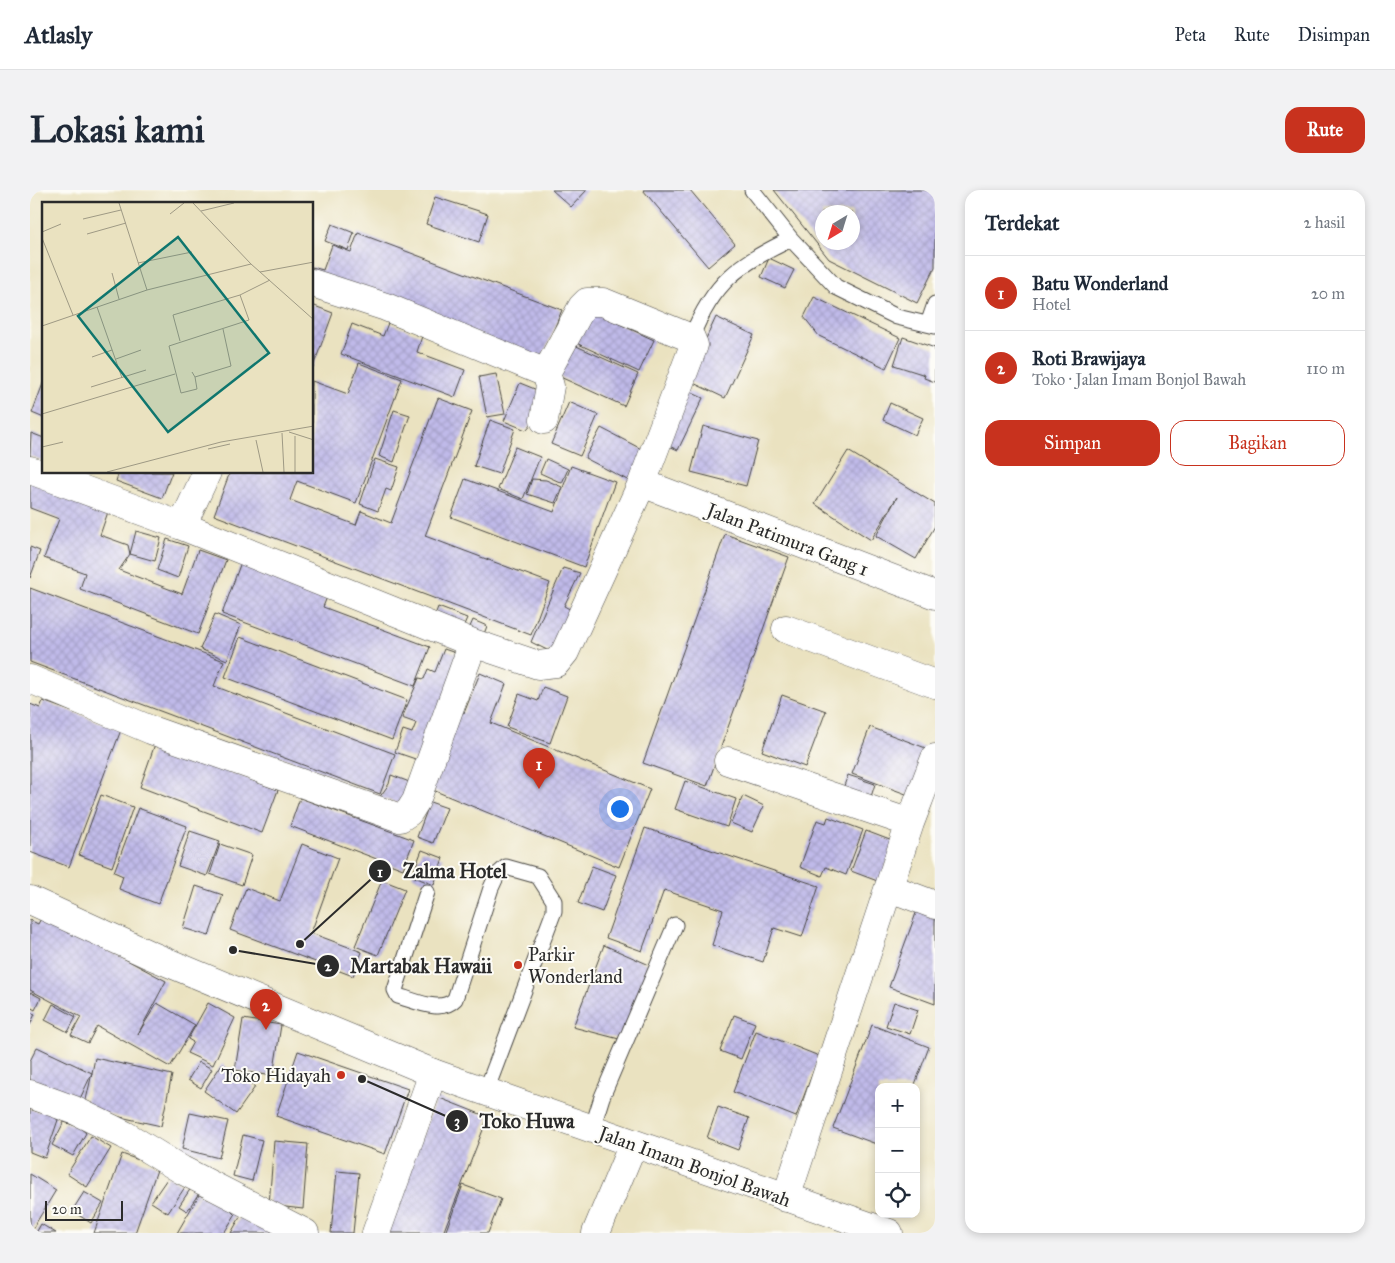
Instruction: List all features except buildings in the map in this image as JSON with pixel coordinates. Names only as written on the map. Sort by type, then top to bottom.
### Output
[{"type":"street","points":[[314,284],[386,307],[546,374]]},
{"type":"street","points":[[30,470],[182,526],[473,643],[538,665],[556,663],[565,652],[642,483],[694,345],[694,333],[603,302],[588,302],[582,307],[563,339],[546,374],[550,386],[544,420]]},
{"type":"street","points":[[182,526],[206,474]]},
{"type":"street","name":"Jalan Patimura Gang 1","points":[[642,483],[935,595]]},
{"type":"street","points":[[786,629],[935,684]]},
{"type":"street","points":[[30,679],[150,730],[400,818],[409,812],[416,801],[473,643]]},
{"type":"street","points":[[786,1198],[910,823],[935,758]]},
{"type":"street","points":[[728,761],[910,823]]},
{"type":"street","points":[[890,888],[935,905]]},
{"type":"street","name":"Jalan Imam Bonjol Bawah","points":[[30,900],[150,955],[433,1073],[890,1233]]},
{"type":"street","points":[[376,1233],[433,1073]]},
{"type":"street","points":[[30,1094],[74,1110],[125,1135],[182,1170],[305,1233]]},
{"type":"street","points":[[596,1233],[633,1144]]},
{"type":"lane","points":[[752,190],[791,239],[836,287],[898,317],[931,325],[935,304]]},
{"type":"lane","points":[[694,333],[719,286],[753,257],[791,239]]},
{"type":"lane","points":[[428,892],[395,990],[398,996],[438,1007],[449,1006],[455,999],[491,888],[497,876],[506,866],[538,876],[554,900],[554,911],[486,1091]]},
{"type":"lane","points":[[592,1129],[602,1097],[675,925]]},
{"type":"place","name":"Batu Wonderland","points":[[539,789]]},
{"type":"place","name":"Zalma Hotel","points":[[300,944]]},
{"type":"place","name":"Martabak Hawaii","points":[[233,950]]},
{"type":"place","name":"Parkir Wonderland","points":[[518,965]]},
{"type":"place","name":"Roti Brawijaya","points":[[266,1030]]},
{"type":"place","name":"Toko Hidayah","points":[[341,1075]]},
{"type":"place","name":"Toko Huwa","points":[[362,1079]]}]
